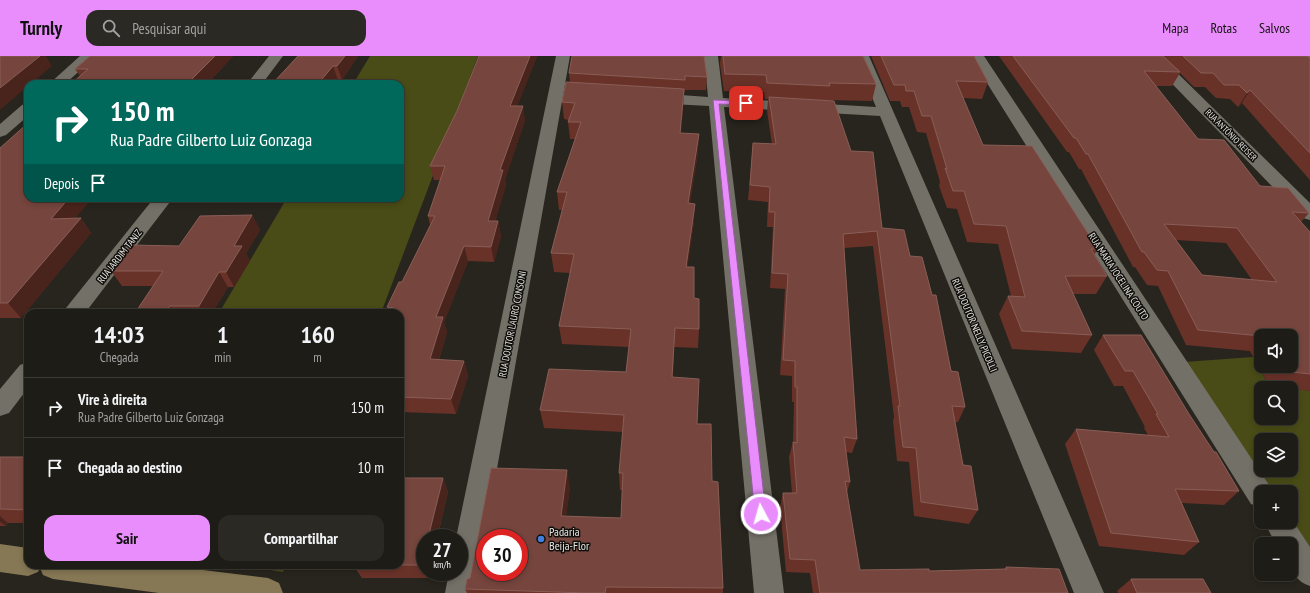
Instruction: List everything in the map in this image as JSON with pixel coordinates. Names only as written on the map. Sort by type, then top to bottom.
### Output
[{"type":"main road","points":[[0,558],[24,561]]},
{"type":"main road","points":[[83,569],[263,593]]},
{"type":"street","points":[[61,80],[89,56]]},
{"type":"street","points":[[257,80],[276,56]]},
{"type":"street","name":"RUA DOUTOR LAURO CONSONI","points":[[460,593],[564,92],[564,56]]},
{"type":"street","points":[[711,56],[769,593]]},
{"type":"street","name":"RUA DOUTOR NELLY PICOLLI","points":[[862,56],[1089,593]]},
{"type":"street","name":"RUA MARIA JOCELINA COUTO","points":[[977,56],[1254,485]]},
{"type":"street","name":"RUA ANTÔNIO REISER","points":[[1152,56],[1310,214]]},
{"type":"street","points":[[636,97],[885,112]]},
{"type":"street","points":[[0,132],[24,111]]},
{"type":"street","name":"RUA JARDIM TANIZ","points":[[76,309],[161,202]]},
{"type":"street","points":[[0,406],[24,376]]},
{"type":"street","points":[[1282,529],[1310,572]]},
{"type":"green space","points":[[370,56],[478,56],[383,309],[221,309],[285,202],[404,202],[404,80],[355,80]]},
{"type":"green space","points":[[1253,357],[1254,373],[1262,373],[1266,381],[1254,381],[1254,425],[1298,425],[1298,389],[1310,391],[1310,557],[1295,529],[1298,529],[1298,485],[1263,485],[1258,477],[1298,477],[1298,433],[1254,433],[1254,470],[1184,362]]},
{"type":"green space","points":[[263,569],[284,569],[283,572]]},
{"type":"building","points":[[0,56],[40,56],[0,88]]},
{"type":"building","points":[[90,56],[215,56],[191,80],[76,80],[88,69],[75,69]]},
{"type":"building","points":[[298,56],[345,56],[337,66],[333,66],[321,80],[276,80]]},
{"type":"building","points":[[479,56],[530,56],[510,106],[523,106],[500,170],[503,170],[488,221],[498,221],[491,247],[464,246],[436,317],[443,317],[430,359],[464,361],[451,399],[404,397],[404,309],[394,309],[387,307],[399,282],[402,282],[435,216],[428,216],[445,166],[430,166],[457,111]]},
{"type":"building","points":[[572,56],[704,56],[707,77],[685,76],[685,80],[569,73]]},
{"type":"building","points":[[723,56],[863,56],[876,84],[829,83],[830,86],[767,83],[766,75],[725,74]]},
{"type":"building","points":[[881,56],[974,56],[988,82],[956,81],[983,145],[1032,146],[1098,249],[1091,249],[1107,276],[1065,276],[1092,335],[1022,331],[1008,296],[1025,297],[1006,226],[974,224],[964,191],[953,191],[945,168],[947,169],[931,116],[922,116],[914,91],[906,91],[905,85],[894,85]]},
{"type":"building","points":[[1013,56],[1163,56],[1180,72],[1144,71],[1198,139],[1224,140],[1260,186],[1288,188],[1309,213],[1292,212],[1310,232],[1310,374],[1298,373],[1298,329],[1254,329],[1254,335],[1198,330],[1168,271],[1157,270],[1144,252],[1142,252],[1088,154],[1086,154],[1076,138],[1074,138]],"holes":[[[1164,224],[1237,228],[1277,282],[1202,275]]]},
{"type":"building","points":[[1183,56],[1307,56],[1310,58],[1310,153],[1250,90],[1247,93],[1239,85],[1224,85],[1213,73],[1201,73]]},
{"type":"building","points":[[566,82],[684,89],[680,133],[699,134],[688,203],[695,204],[686,267],[694,267],[694,298],[699,299],[699,329],[675,328],[672,377],[699,379],[697,424],[711,424],[712,481],[718,482],[723,588],[606,587],[605,593],[465,589],[467,581],[470,578],[476,547],[476,581],[528,581],[528,529],[479,529],[491,468],[567,470],[561,516],[621,518],[623,473],[619,473],[624,415],[540,410],[549,369],[626,372],[631,329],[559,326],[574,254],[551,253],[567,192],[557,192],[581,122],[568,122],[575,103],[562,102]]},
{"type":"building","points":[[769,97],[834,101],[851,151],[873,152],[882,228],[904,230],[910,256],[922,257],[932,295],[936,295],[951,371],[958,372],[965,407],[952,406],[963,465],[971,466],[978,510],[921,502],[916,448],[903,447],[898,406],[900,406],[877,231],[843,234],[857,439],[844,437],[850,482],[845,481],[860,570],[929,569],[929,571],[1007,569],[1006,567],[1059,569],[1068,593],[820,593],[815,560],[790,559],[783,493],[797,493],[793,442],[797,443],[797,387],[795,387],[795,361],[783,360],[788,274],[772,273],[775,212],[769,212],[770,187],[750,185],[753,143],[776,144]]},
{"type":"building","points":[[24,127],[24,202],[66,202],[51,219],[81,218],[8,303],[0,303],[0,148]]},
{"type":"building","points":[[252,215],[234,246],[242,246],[226,272],[219,272],[199,306],[170,306],[168,309],[138,309],[163,271],[111,271],[131,245],[179,246],[200,216]]},
{"type":"building","points":[[1103,335],[1141,335],[1189,414],[1214,452],[1216,452],[1239,491],[1175,489],[1199,542],[1111,533],[1076,429],[1169,437],[1156,414],[1158,414],[1133,371],[1125,371]]},
{"type":"building","points":[[0,457],[24,457],[24,510],[0,509]]},
{"type":"building","points":[[404,478],[443,478],[430,529],[416,529],[416,565],[404,565]]},
{"type":"building","points":[[1131,579],[1203,579],[1211,593],[1137,593]]},
{"type":"place","name":"Padaria Beija-Flor","points":[[541,539]]},
{"type":"route","points":[[746,103],[715,102],[761,514]]}]
